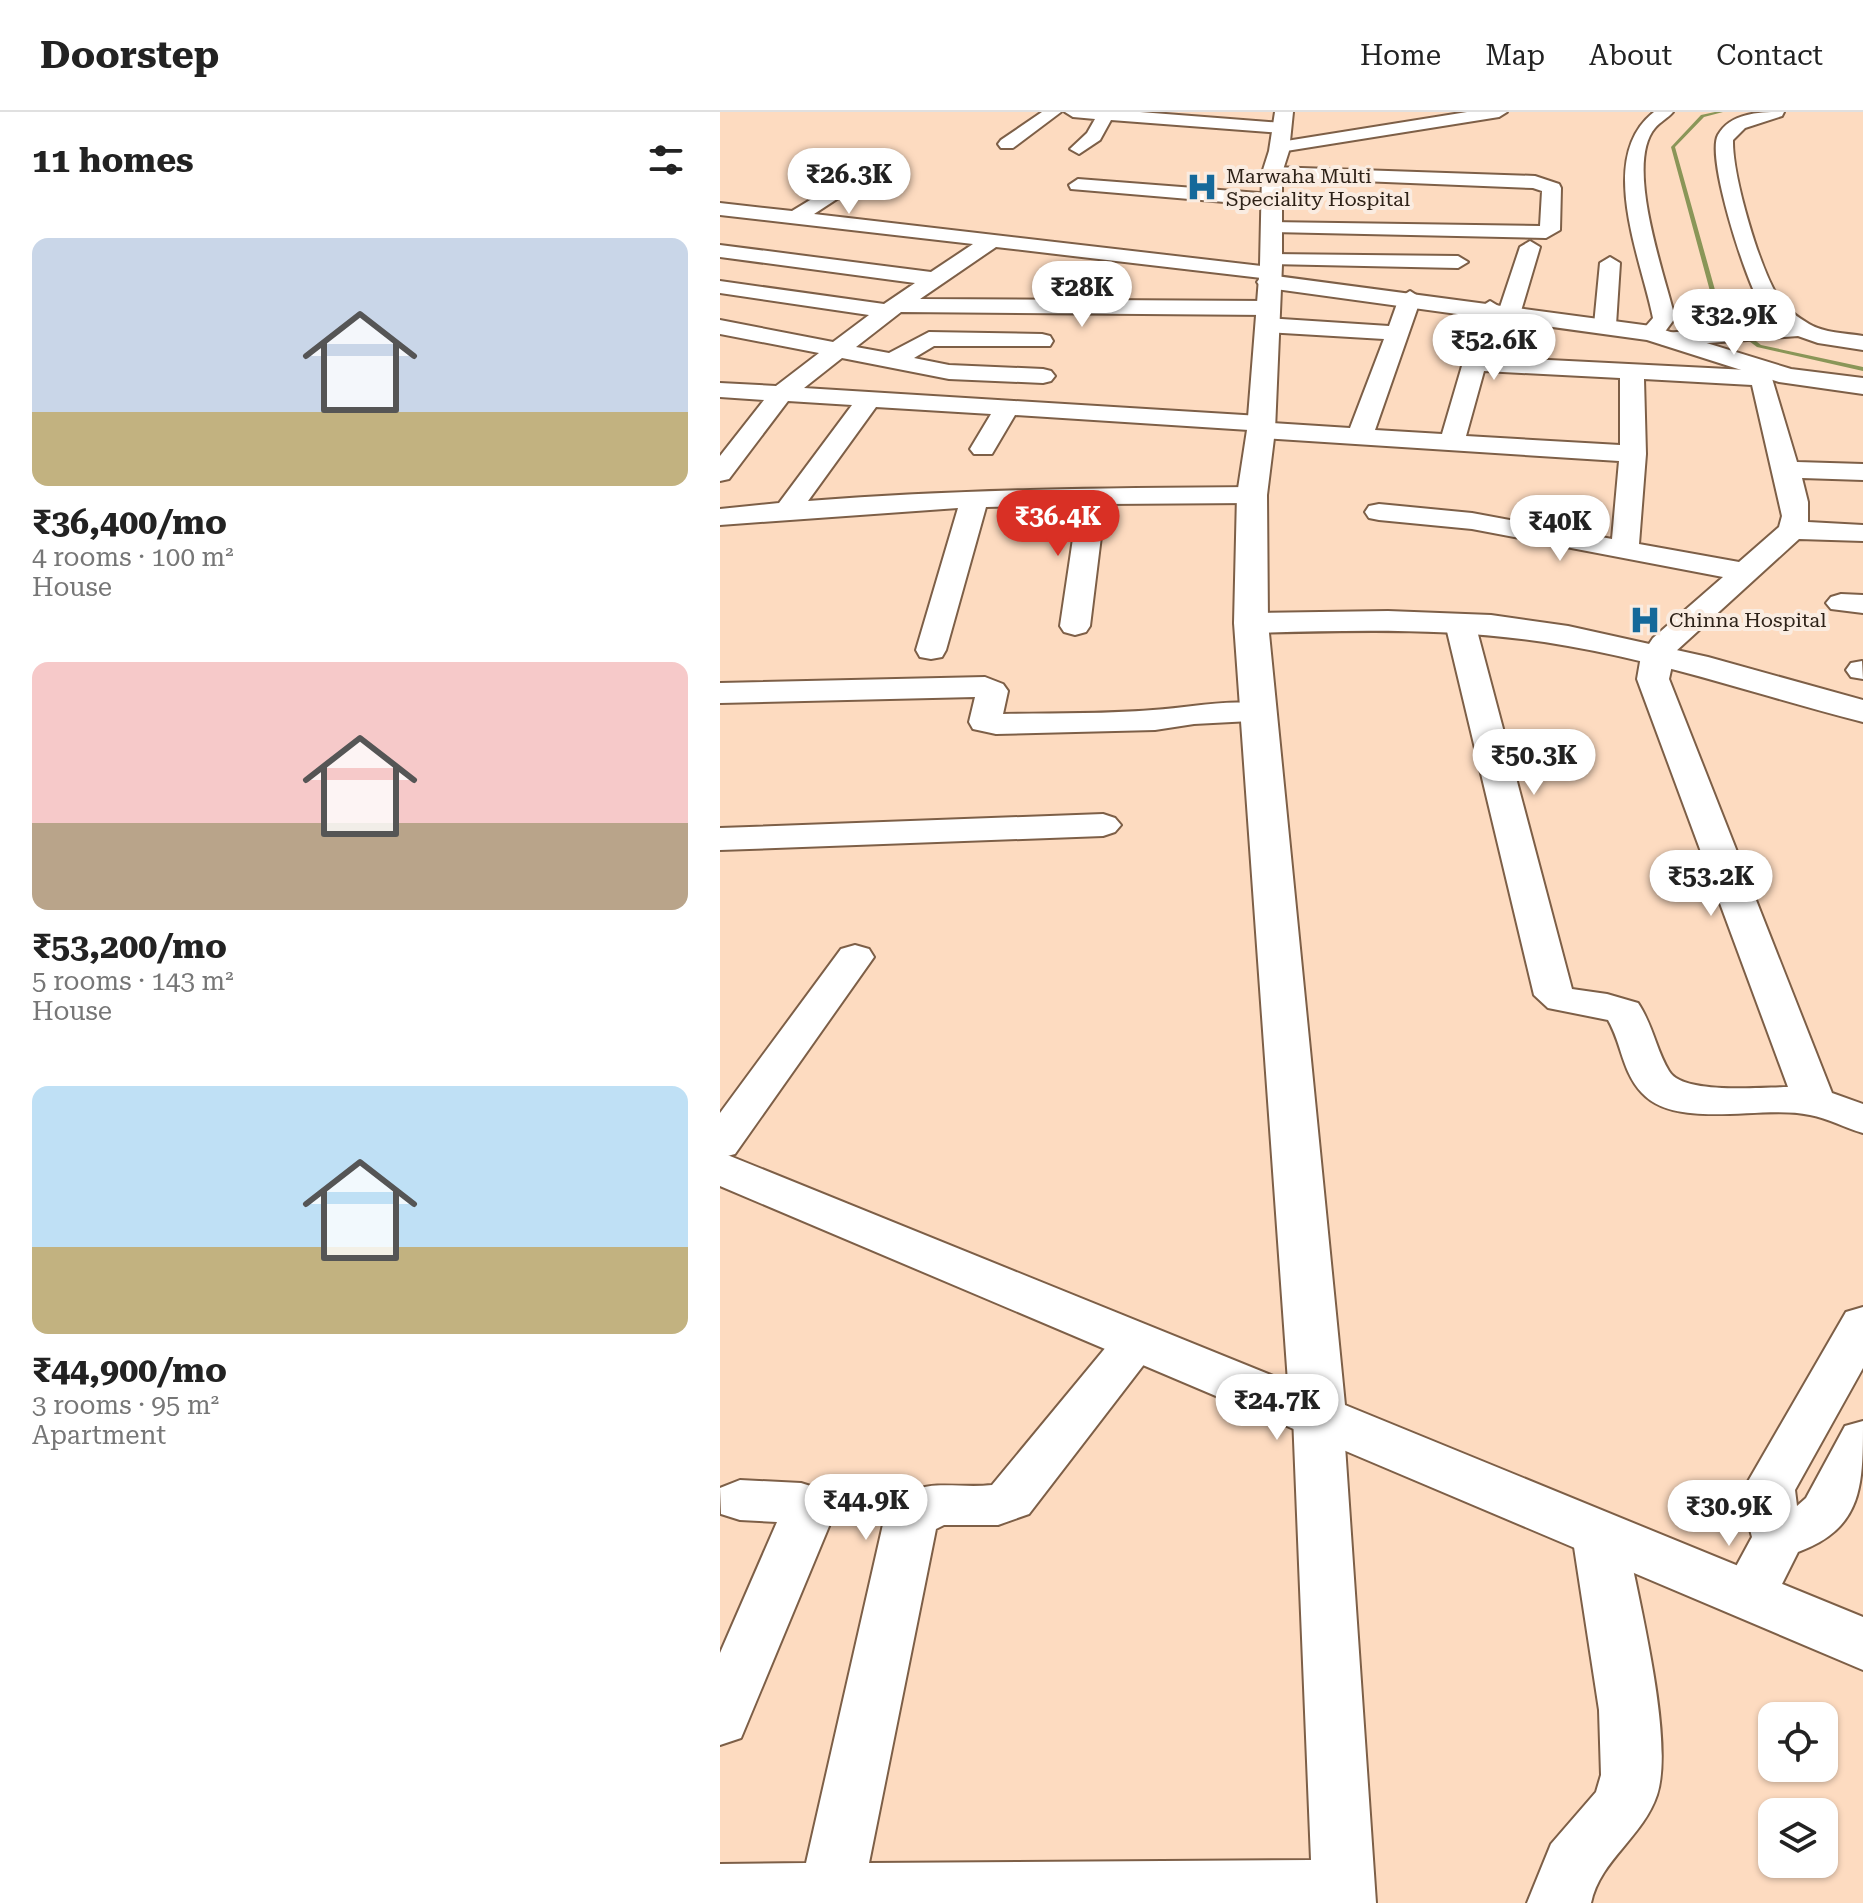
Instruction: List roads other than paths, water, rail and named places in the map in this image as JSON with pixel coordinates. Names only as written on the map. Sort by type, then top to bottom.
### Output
[{"type":"main road","points":[[1318,1416],[1251,623],[1252,495],[1261,426],[1274,215],[1410,298],[1605,325],[1660,336],[1761,374],[1863,386]]},
{"type":"main road","points":[[1251,623],[1384,620],[1525,629],[1615,644],[1863,711]]},
{"type":"main road","points":[[720,1168],[1863,1644]]},
{"type":"street","points":[[1007,144],[1053,112]]},
{"type":"street","points":[[1073,112],[1106,114],[1274,215],[1397,333]]},
{"type":"street","points":[[1274,215],[1499,112]]},
{"type":"street","points":[[1665,112],[1641,132],[1632,164],[1644,241],[1664,318],[1660,336],[1694,337],[1801,329]]},
{"type":"street","points":[[1776,112],[1731,130],[1724,138],[1723,148],[1727,174],[1765,294],[1779,312],[1801,329],[1818,336],[1863,343]]},
{"type":"street","points":[[1079,149],[1094,136],[1106,114]]},
{"type":"street","points":[[1274,215],[1371,152]]},
{"type":"street","points":[[798,216],[886,159]]},
{"type":"street","points":[[720,287],[892,308],[1274,215],[1482,170],[1550,186],[1549,232],[1408,230],[1274,215],[1078,185]]},
{"type":"street","points":[[1408,230],[1416,205]]},
{"type":"street","points":[[724,215],[798,216],[995,239],[1274,215],[1458,262]]},
{"type":"street","points":[[724,215],[972,253],[1116,271]]},
{"type":"street","points":[[720,473],[781,394],[932,279],[995,239]]},
{"type":"street","points":[[1452,442],[1474,363],[1530,247]]},
{"type":"street","points":[[720,251],[932,279]]},
{"type":"street","points":[[1605,325],[1610,263]]},
{"type":"street","points":[[1360,436],[1410,298]]},
{"type":"street","points":[[720,327],[968,375],[1043,376]]},
{"type":"street","points":[[894,360],[929,339],[1042,341]]},
{"type":"street","points":[[1474,363],[1761,374],[1795,502],[1796,516],[1792,530],[1664,645],[1656,656],[1653,668],[1655,690],[1814,1101]]},
{"type":"street","points":[[1625,547],[1633,454],[1632,371]]},
{"type":"street","points":[[720,390],[1007,407],[1360,436],[1633,454]]},
{"type":"street","points":[[788,509],[869,399]]},
{"type":"street","points":[[983,449],[1007,407]]},
{"type":"street","points":[[1787,470],[1863,472]]},
{"type":"street","points":[[720,517],[788,509],[974,501],[1252,495]]},
{"type":"street","points":[[1075,626],[1093,497]]},
{"type":"street","points":[[931,650],[974,501]]},
{"type":"street","points":[[1379,512],[1445,517],[1625,547],[1745,572]]},
{"type":"street","points":[[1792,530],[1863,533]]},
{"type":"street","points":[[1460,623],[1554,995],[1562,1001],[1603,1005],[1624,1012],[1651,1080],[1671,1095],[1686,1099],[1814,1101],[1863,1119]]},
{"type":"street","points":[[720,693],[985,687],[992,691],[984,719],[989,724],[1155,720],[1194,714],[1259,713]]},
{"type":"street","points":[[720,839],[1103,825]]},
{"type":"street","points":[[720,1144],[855,957]]},
{"type":"street","points":[[1779,1537],[1771,1511],[1769,1490],[1863,1324]]},
{"type":"street","points":[[831,1898],[911,1520],[924,1506],[943,1504],[992,1508],[1010,1500],[1138,1341]]},
{"type":"street","points":[[720,1893],[831,1898],[1343,1896],[1318,1416]]},
{"type":"street","points":[[1748,1596],[1779,1537],[1807,1528],[1825,1513],[1863,1440]]},
{"type":"street","points":[[720,1720],[805,1519],[805,1509],[801,1503],[740,1500]]},
{"type":"street","points":[[1559,1903],[1564,1882],[1580,1854],[1607,1826],[1629,1793],[1634,1753],[1599,1534]]},
{"type":"waterway","points":[[1721,112],[1703,116],[1673,147],[1719,316],[1759,346],[1863,369]]},
{"type":"place","name":"Marwaha Multi Speciality Hospital","points":[[1202,187]]},
{"type":"place","name":"Chinna Hospital","points":[[1645,620]]}]
